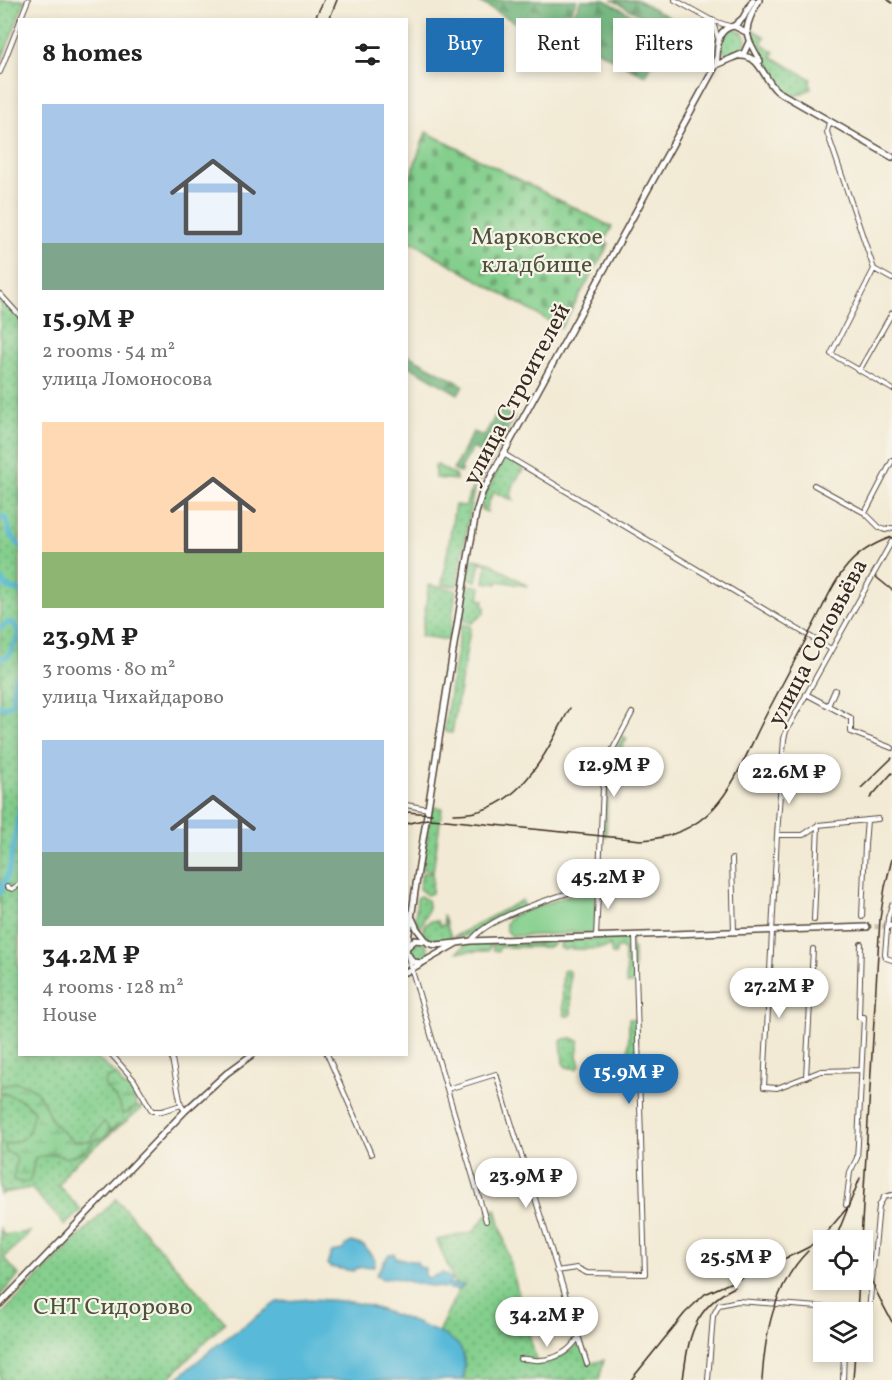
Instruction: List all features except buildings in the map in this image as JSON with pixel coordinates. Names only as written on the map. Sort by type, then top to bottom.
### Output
[{"type":"main road","points":[[753,0],[743,18],[722,32],[718,43],[725,55],[750,56],[756,60],[768,81],[777,91],[892,157]]},
{"type":"main road","points":[[759,0],[749,19],[746,32],[777,91]]},
{"type":"main road","points":[[732,26],[746,32]]},
{"type":"main road","points":[[716,65],[747,50],[749,40]]},
{"type":"main road","name":"улица Строителей","points":[[408,939],[476,513],[482,493],[716,65],[718,43]]},
{"type":"main road","points":[[408,955],[416,963],[425,961],[431,950],[411,917]]},
{"type":"main road","points":[[408,945],[415,940],[436,945],[471,941],[867,927]]},
{"type":"main road","points":[[409,970],[457,943]]},
{"type":"main road","points":[[0,1304],[185,1111],[227,1073],[250,1056]]},
{"type":"street","points":[[21,18],[28,0]]},
{"type":"street","points":[[675,0],[707,18]]},
{"type":"street","points":[[714,21],[732,26]]},
{"type":"street","points":[[0,72],[18,25]]},
{"type":"street","points":[[714,26],[718,43]]},
{"type":"street","points":[[829,122],[827,132],[874,269],[892,279]]},
{"type":"street","points":[[874,269],[831,354],[891,387]]},
{"type":"street","points":[[0,294],[18,314]]},
{"type":"street","points":[[859,370],[892,313]]},
{"type":"street","points":[[502,453],[831,649]]},
{"type":"street","points":[[865,513],[892,461]]},
{"type":"street","points":[[814,485],[865,513],[880,528],[885,530],[892,528]]},
{"type":"street","name":"улица Соловьёва","points":[[806,1077],[777,1088],[764,1087],[784,739],[806,694],[892,541]]},
{"type":"street","points":[[828,706],[835,690]]},
{"type":"street","points":[[806,694],[851,718],[851,732],[891,748]]},
{"type":"street","points":[[596,937],[604,766],[632,713]]},
{"type":"street","points":[[408,805],[428,809]]},
{"type":"street","points":[[777,835],[803,835],[818,825],[878,819]]},
{"type":"street","points":[[862,917],[867,820]]},
{"type":"street","points":[[814,920],[818,825]]},
{"type":"street","points":[[732,859],[734,932]]},
{"type":"street","points":[[471,941],[480,930],[527,907],[599,883]]},
{"type":"street","points":[[7,887],[12,889],[18,885]]},
{"type":"street","points":[[892,905],[888,918],[885,954],[886,958],[892,960]]},
{"type":"street","points":[[557,1271],[577,1268],[587,1273],[645,1274],[635,936]]},
{"type":"street","points":[[846,1205],[850,1172],[857,1158],[864,1017],[859,1017],[861,944]]},
{"type":"street","points":[[813,949],[806,1077],[821,1071],[861,1070]]},
{"type":"street","points":[[409,970],[448,1089],[486,1221]]},
{"type":"street","points":[[113,1056],[134,1080],[152,1111],[162,1111],[181,1105]]},
{"type":"street","points":[[171,1056],[181,1105],[185,1111]]},
{"type":"street","points":[[328,1056],[371,1155]]},
{"type":"street","points":[[448,1089],[496,1074],[587,1364]]},
{"type":"street","points":[[870,1302],[879,1206],[884,1197],[892,1195]]},
{"type":"street","points":[[708,1380],[712,1323],[714,1312],[719,1305],[738,1301],[813,1308]]},
{"type":"street","points":[[520,1359],[540,1361],[558,1357],[568,1350],[578,1338]]},
{"type":"street","points":[[843,1380],[844,1362]]},
{"type":"green space","points":[[0,0],[25,0],[18,18],[0,65]]},
{"type":"green space","points":[[476,0],[577,0],[568,18],[516,18],[516,23]]},
{"type":"green space","points":[[581,0],[605,0],[638,18],[613,18],[613,59],[601,52],[601,18],[572,18]]},
{"type":"green space","points":[[613,0],[638,0],[670,18],[645,18]]},
{"type":"green space","points":[[733,29],[742,33],[746,42],[742,51],[733,55],[724,51],[720,42],[724,33]]},
{"type":"green space","points":[[753,30],[765,37],[761,43],[774,52],[772,57],[811,79],[811,89],[793,97],[780,91],[756,47],[750,33]]},
{"type":"green space","name":"Марковское кладбище","points":[[426,132],[612,227],[604,241],[609,244],[561,328],[408,240],[408,183]]},
{"type":"green space","points":[[0,297],[18,317],[18,1056],[93,1056],[117,1075],[123,1086],[132,1091],[137,1107],[143,1107],[67,1170],[59,1186],[81,1210],[65,1225],[31,1188],[0,1195]]},
{"type":"green space","points":[[408,355],[463,385],[458,394],[408,366]]},
{"type":"green space","points":[[499,409],[514,418],[480,481],[477,481],[477,478],[489,457],[473,448],[460,473],[453,470],[473,432],[484,436]]},
{"type":"green space","points":[[505,457],[522,467],[523,470],[512,489],[514,501],[494,492],[488,503],[487,512],[482,510],[481,505]]},
{"type":"green space","points":[[437,465],[456,476],[456,480],[435,478]]},
{"type":"green space","points":[[474,488],[457,586],[442,585],[455,505],[466,506],[469,494]]},
{"type":"green space","points":[[474,559],[489,562],[528,586],[498,581],[497,584],[484,582],[487,564],[480,562],[476,581],[468,578],[471,561]]},
{"type":"green space","points":[[429,585],[456,590],[449,640],[421,636]]},
{"type":"green space","points":[[470,585],[481,587],[479,599],[484,600],[483,606],[485,607],[484,613],[472,623],[462,620],[467,587]]},
{"type":"green space","points":[[461,624],[470,626],[470,630],[452,733],[444,730]]},
{"type":"green space","points":[[623,736],[627,739],[609,768],[606,836],[603,836],[606,768]]},
{"type":"green space","points":[[435,807],[442,808],[433,871],[422,869],[431,810]]},
{"type":"green space","points":[[422,873],[433,873],[432,893],[427,895],[419,889]]},
{"type":"green space","points":[[596,887],[595,930],[592,933],[570,932],[512,936],[506,930],[506,923],[512,916]]},
{"type":"green space","points":[[420,896],[427,900],[428,908],[420,929],[415,920],[417,898]]},
{"type":"green space","points":[[522,900],[524,907],[468,936],[452,938]]},
{"type":"green space","points":[[443,915],[452,940],[429,939],[423,933],[425,925],[430,921],[438,921],[440,926],[444,925]]},
{"type":"green space","points":[[632,938],[630,945],[634,949],[634,980],[632,984],[627,984],[625,951],[621,948],[617,948],[615,955],[612,954],[610,946],[566,950],[559,948],[561,941]]},
{"type":"green space","points":[[552,940],[555,944],[548,947],[502,947],[498,951],[493,950],[493,944],[497,942],[536,943]]},
{"type":"green space","points":[[419,942],[425,945],[428,951],[425,957],[419,960],[413,957],[410,951],[413,945]]},
{"type":"green space","points":[[489,942],[491,945],[488,951],[457,952],[468,944]]},
{"type":"green space","points":[[567,970],[570,973],[571,1014],[565,1016],[563,971]]},
{"type":"green space","points":[[629,1019],[635,1019],[636,1023],[637,1087],[635,1094],[631,1093],[628,1079]]},
{"type":"green space","points":[[572,1038],[579,1041],[577,1056],[580,1065],[577,1069],[566,1067],[563,1063],[561,1041]]},
{"type":"green space","points":[[117,1075],[123,1086],[132,1091],[137,1107],[122,1115],[120,1104],[104,1084],[108,1078]]},
{"type":"green space","points":[[16,1082],[37,1092],[55,1125],[74,1141],[90,1141],[104,1121],[110,1130],[120,1123],[103,1138],[95,1140],[85,1151],[67,1158],[54,1154],[35,1158],[30,1181],[23,1183],[13,1180],[17,1158],[6,1152],[5,1145],[23,1139],[29,1132],[34,1111],[22,1100],[0,1092],[0,1087]]},
{"type":"green space","name":"СНТ Сидорово","points":[[116,1199],[225,1322],[167,1380],[0,1380],[0,1316]]},
{"type":"green space","points":[[496,1209],[537,1364],[562,1356],[581,1340],[589,1364],[604,1360],[599,1380],[463,1380],[464,1363],[460,1351],[457,1346],[438,1332],[458,1291],[437,1240],[473,1232],[490,1211]]},
{"type":"green space","points":[[0,1228],[4,1235],[30,1232],[4,1258],[19,1275],[0,1296]]},
{"type":"water","points":[[351,1242],[364,1246],[375,1260],[374,1266],[357,1268],[353,1271],[330,1267],[327,1264],[332,1252],[343,1250]]},
{"type":"water","points":[[389,1254],[394,1254],[396,1258],[417,1262],[419,1267],[425,1268],[425,1276],[429,1278],[443,1273],[452,1279],[448,1284],[464,1285],[459,1290],[394,1278],[383,1279],[376,1275]]},
{"type":"water","points":[[310,1299],[345,1301],[365,1305],[442,1334],[461,1349],[464,1362],[463,1380],[175,1380],[217,1345],[277,1302]]},
{"type":"waterway","points":[[0,516],[6,519],[10,534],[18,544]]},
{"type":"waterway","points":[[0,577],[7,588],[18,591]]},
{"type":"waterway","points":[[0,628],[13,623],[18,630],[18,637],[11,651]]},
{"type":"waterway","points":[[0,659],[11,652]]},
{"type":"waterway","points":[[0,705],[3,708],[12,704],[15,678],[18,677]]},
{"type":"waterway","points":[[0,893],[9,871],[18,819]]},
{"type":"tunnel","points":[[867,927],[890,926]]},
{"type":"railway","points":[[315,18],[324,0]]},
{"type":"railway","points":[[330,18],[337,0]]},
{"type":"railway","points":[[888,0],[892,3]]},
{"type":"railway","points":[[408,824],[427,819],[446,820],[641,840],[668,836],[690,827],[708,814],[734,780],[836,581],[863,551],[892,537]]},
{"type":"railway","points":[[876,577],[892,590]]},
{"type":"railway","points":[[453,814],[476,812],[495,805],[512,794],[539,763],[570,708]]},
{"type":"railway","points":[[861,788],[892,758]]},
{"type":"railway","points":[[870,798],[892,773]]},
{"type":"railway","points":[[408,812],[432,814]]},
{"type":"railway","points":[[862,1230],[880,919],[892,859]]},
{"type":"railway","points":[[839,1230],[860,1178]]},
{"type":"railway","points":[[828,1230],[848,1207]]},
{"type":"railway","points":[[631,1380],[685,1313],[705,1294],[809,1247],[830,1229]]},
{"type":"railway","points":[[762,1380],[769,1327],[779,1294],[796,1264],[808,1251]]},
{"type":"railway","points":[[873,1282],[892,1322]]},
{"type":"railway","points":[[683,1380],[687,1351],[701,1314],[721,1295],[735,1287]]},
{"type":"railway","points":[[858,1290],[858,1302]]},
{"type":"railway","points":[[853,1380],[854,1362]]}]
